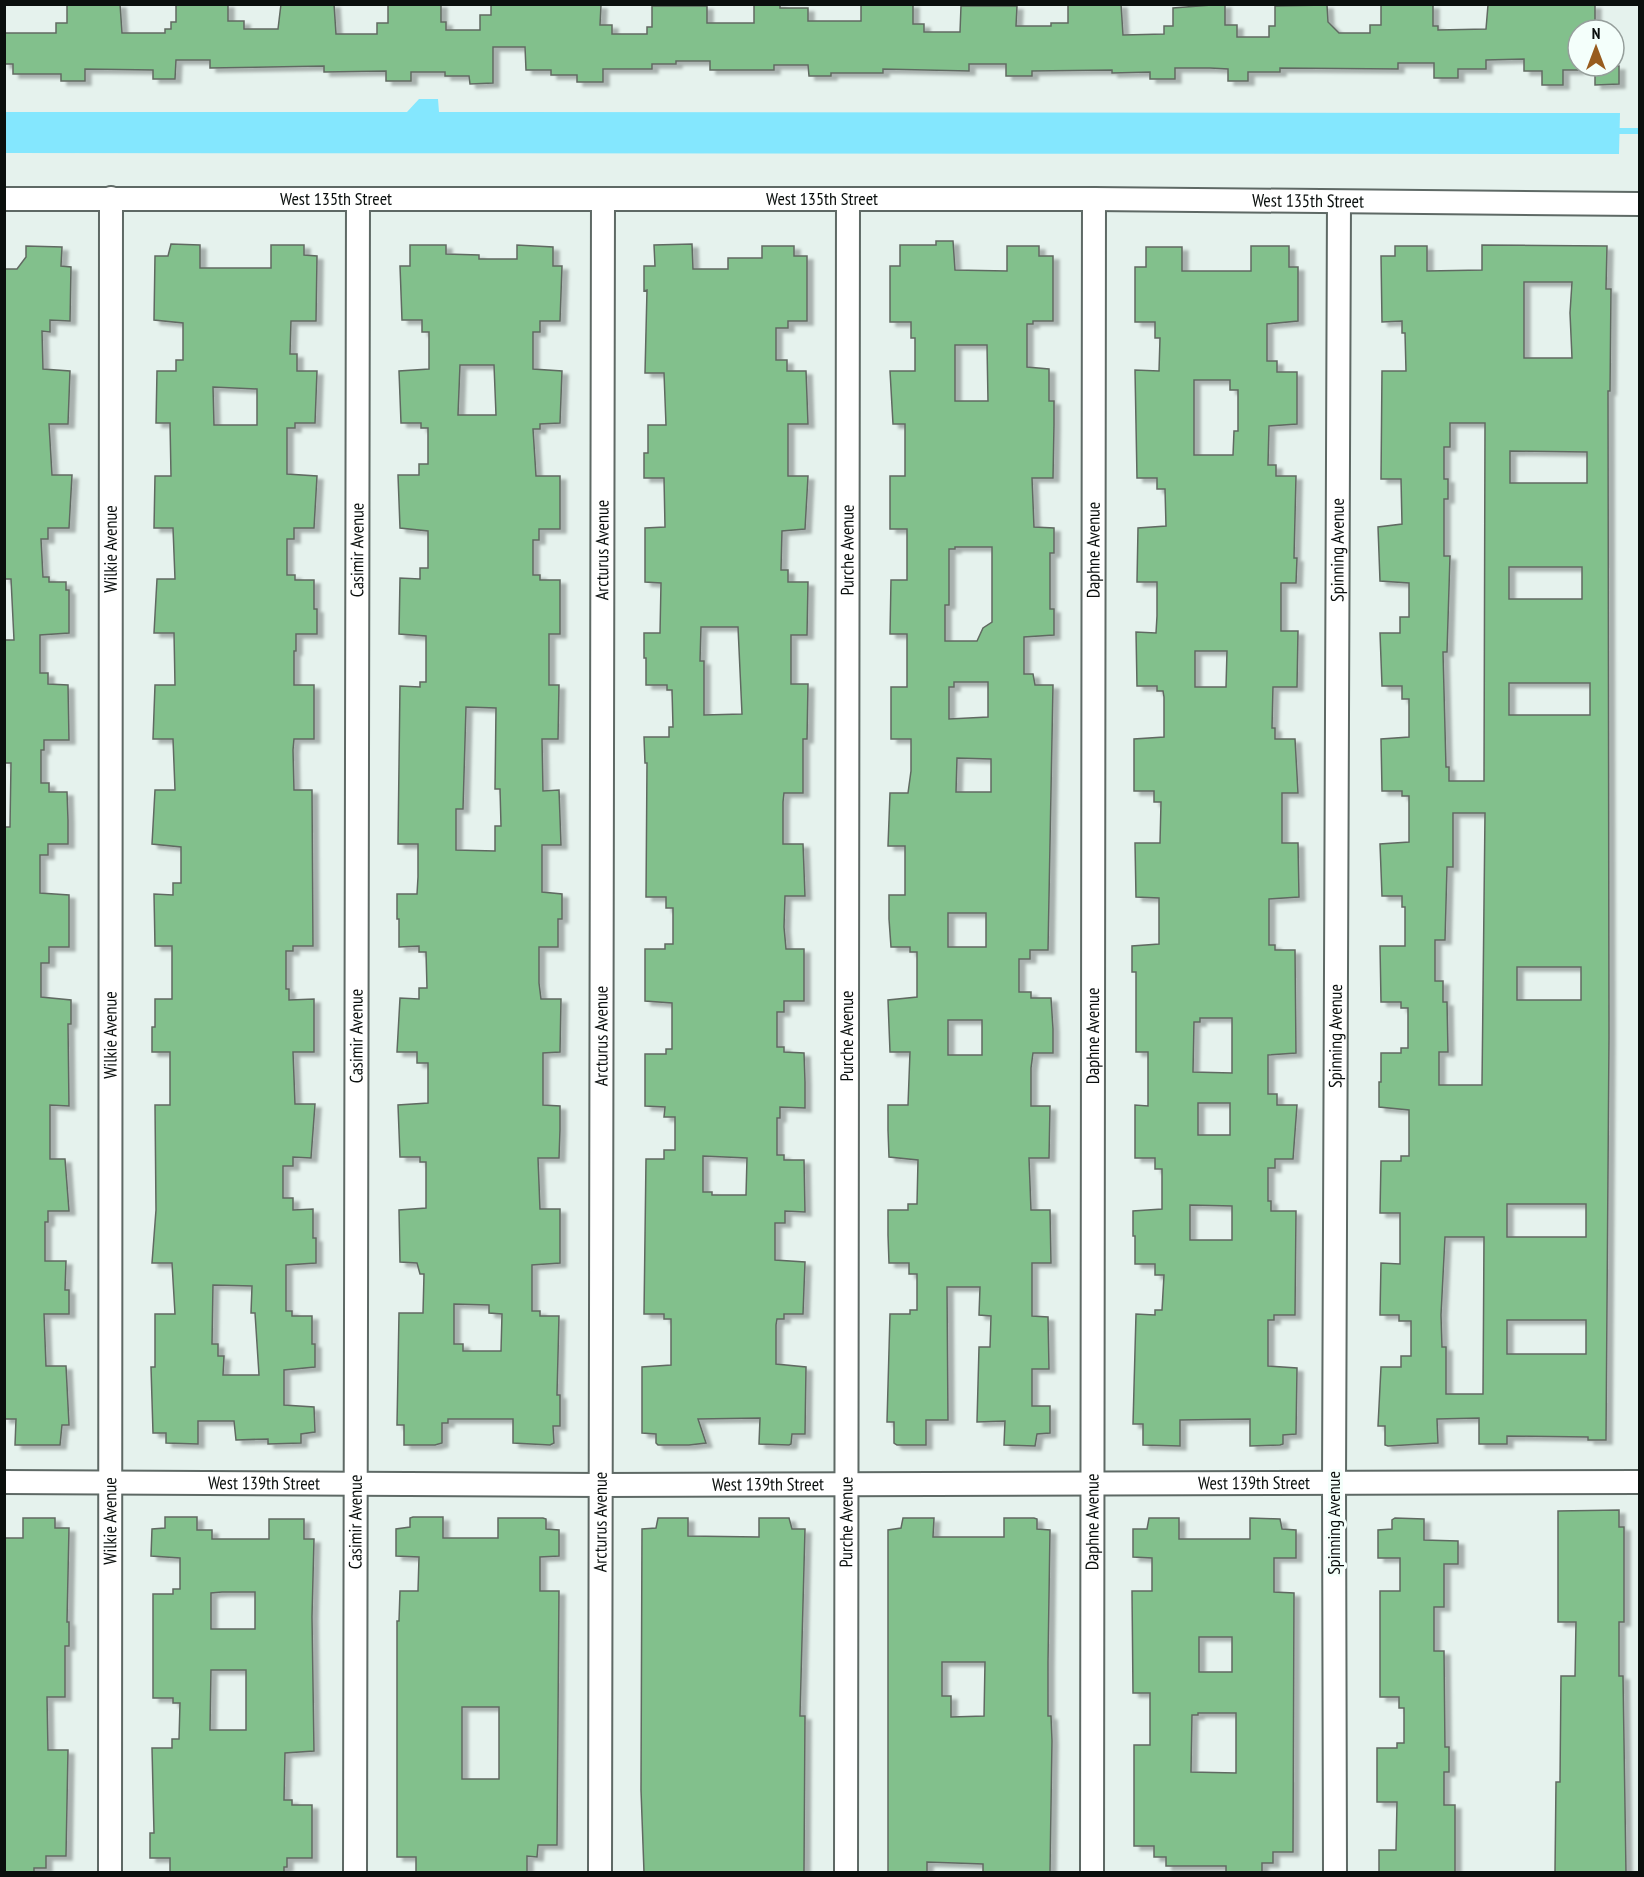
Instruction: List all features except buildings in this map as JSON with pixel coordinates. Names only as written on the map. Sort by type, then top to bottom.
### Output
[{"type":"street","name":"Wilkie Avenue","points":[[110,1872],[111,198]]},
{"type":"street","name":"West 135th Street","points":[[4,199],[1094,200],[1640,204]]},
{"type":"street","name":"Casimir Avenue","points":[[355,1872],[358,200]]},
{"type":"street","name":"Arcturus Avenue","points":[[600,1872],[603,200]]},
{"type":"street","name":"Purche Avenue","points":[[846,1872],[848,200]]},
{"type":"street","name":"Daphne Avenue","points":[[1092,1872],[1094,200]]},
{"type":"street","name":"Spinning Avenue","points":[[1335,1872],[1334,1482],[1340,202]]},
{"type":"street","name":"West 139th Street","points":[[4,1482],[601,1485],[1640,1482]]},
{"type":"water","points":[[419,99],[438,99],[439,112],[1620,113],[1619,154],[5,153],[5,112],[407,112]]},
{"type":"waterway","points":[[1613,131],[1640,131]]}]
